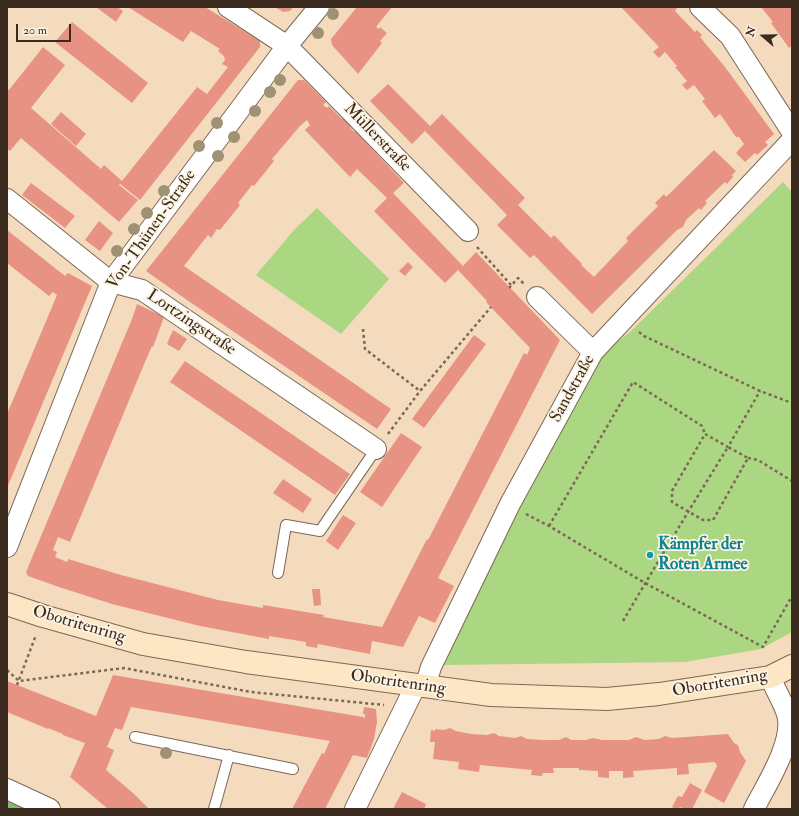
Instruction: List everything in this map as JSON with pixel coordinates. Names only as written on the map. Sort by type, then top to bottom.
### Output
[{"type":"street","name":"Müllerstraße","points":[[228,7],[288,46],[468,231]]},
{"type":"street","name":"Von-Thünen-Straße","points":[[7,547],[111,282],[319,7]]},
{"type":"street","points":[[700,7],[730,36],[792,132]]},
{"type":"street","name":"Sandstraße","points":[[355,809],[405,708],[421,686],[431,667],[510,504],[593,352],[792,140]]},
{"type":"street","name":"Lortzingstraße","points":[[7,199],[111,282],[142,290],[376,449]]},
{"type":"street","points":[[537,297],[593,352]]},
{"type":"street","name":"Obotritenring","points":[[7,604],[43,616],[143,644],[246,662],[491,695],[607,700],[659,694],[770,677],[792,666]]},
{"type":"street","points":[[754,809],[784,751],[788,737],[788,715],[770,677]]},
{"type":"street","points":[[7,788],[50,809]]},
{"type":"lane","points":[[278,573],[286,525],[320,531],[376,449]]},
{"type":"lane","points":[[135,737],[293,769]]},
{"type":"lane","points":[[214,809],[229,755]]},
{"type":"path","points":[[468,231],[472,241],[510,287]]},
{"type":"path","points":[[376,449],[420,391],[491,307]]},
{"type":"path","points":[[624,319],[644,336],[760,391],[792,403]]},
{"type":"path","points":[[363,328],[365,349],[420,391]]},
{"type":"path","points":[[549,526],[633,382],[702,426],[705,434],[748,458],[758,460],[792,481]]},
{"type":"path","points":[[623,621],[760,391]]},
{"type":"path","points":[[705,434],[672,491],[672,502],[688,512],[703,520],[713,520],[748,458]]},
{"type":"path","points":[[510,504],[645,583],[762,647],[792,596]]},
{"type":"path","points":[[17,685],[43,616]]},
{"type":"path","points":[[7,670],[19,681],[124,668],[251,692],[405,708]]},
{"type":"green space","points":[[783,182],[792,192],[792,632],[761,649],[685,662],[443,665],[474,598],[598,355],[629,333]]},
{"type":"green space","points":[[317,208],[389,279],[341,334],[256,275],[294,230]]},
{"type":"green space","points":[[7,789],[50,809],[7,809]]},
{"type":"building","points":[[96,7],[117,7],[123,11],[116,22]]},
{"type":"building","points":[[128,7],[205,7],[260,41],[260,47],[140,200],[120,184],[119,185],[138,200],[119,222],[21,138],[10,151],[7,149],[7,88],[9,90],[43,47],[65,65],[31,108],[101,169],[104,165],[122,181],[197,87],[207,94],[228,67],[222,64],[225,60],[224,56],[218,51],[220,49],[191,31],[183,42]]},
{"type":"building","points":[[275,7],[293,7],[290,11],[283,12]]},
{"type":"building","points":[[357,7],[392,7],[376,27],[379,29],[380,27],[387,33],[380,41],[382,43],[358,74],[332,45],[331,39]]},
{"type":"building","points":[[621,7],[676,7],[677,8],[675,11],[695,32],[697,30],[702,35],[700,37],[725,67],[774,134],[765,142],[768,145],[757,155],[755,153],[745,162],[736,153],[744,144],[739,137],[736,137],[720,114],[715,118],[702,101],[705,99],[694,85],[687,90],[682,85],[687,81],[675,67],[677,66],[665,52],[659,58],[653,52],[659,47]]},
{"type":"building","points":[[761,7],[792,7],[792,47],[791,46],[789,48],[771,23],[773,22]]},
{"type":"building","points":[[72,22],[148,83],[132,103],[55,42]]},
{"type":"building","points":[[298,80],[304,80],[326,102],[323,105],[327,108],[329,106],[342,119],[343,118],[351,126],[350,127],[354,132],[355,131],[404,183],[393,193],[463,266],[476,252],[560,340],[438,578],[454,586],[435,623],[419,616],[403,647],[372,641],[370,654],[318,644],[317,648],[306,646],[306,642],[269,636],[269,639],[200,626],[112,604],[28,576],[26,572],[137,304],[164,317],[153,347],[152,346],[145,362],[70,542],[58,537],[53,550],[57,552],[55,557],[67,562],[68,559],[121,575],[218,600],[263,608],[263,605],[324,615],[323,617],[382,627],[524,353],[527,355],[530,348],[458,270],[445,283],[408,246],[374,211],[387,198],[357,169],[350,177],[305,130],[310,125],[307,120],[300,126],[272,159],[274,161],[254,186],[252,185],[238,203],[240,205],[220,230],[217,229],[211,238],[208,235],[184,266],[391,409],[377,429],[146,271]]},
{"type":"building","points":[[388,84],[430,126],[442,114],[525,198],[518,205],[551,238],[554,235],[594,277],[628,241],[626,238],[658,206],[655,203],[664,194],[666,197],[714,150],[736,171],[727,184],[725,182],[705,201],[707,203],[701,210],[699,208],[686,220],[683,227],[677,230],[592,314],[534,255],[530,258],[497,225],[507,215],[425,131],[412,144],[370,101]]},
{"type":"building","points":[[61,112],[86,134],[76,146],[51,124]]},
{"type":"building","points":[[31,183],[75,216],[65,228],[22,195]]},
{"type":"building","points":[[99,221],[113,233],[100,251],[85,240]]},
{"type":"building","points":[[7,230],[65,276],[68,273],[92,286],[7,488],[7,414],[57,295],[53,292],[49,296],[7,263]]},
{"type":"building","points":[[408,262],[413,267],[405,276],[399,271]]},
{"type":"building","points":[[173,330],[187,339],[179,351],[167,344]]},
{"type":"building","points":[[474,335],[486,344],[424,428],[412,419]]},
{"type":"building","points":[[185,361],[350,474],[335,495],[170,382]]},
{"type":"building","points":[[401,433],[422,447],[382,507],[360,492]]},
{"type":"building","points":[[283,479],[312,499],[303,513],[273,493]]},
{"type":"building","points":[[343,515],[356,523],[338,550],[326,541]]},
{"type":"building","points":[[312,589],[320,589],[321,605],[314,606]]},
{"type":"building","points":[[113,675],[365,718],[365,714],[363,714],[364,707],[376,709],[377,722],[374,739],[367,758],[353,755],[325,809],[292,809],[330,741],[131,707],[122,730],[115,728],[107,747],[114,750],[106,770],[149,809],[108,809],[70,777],[85,743],[7,712],[7,681],[96,716]]},
{"type":"building","points":[[450,728],[456,731],[471,734],[487,735],[494,733],[499,736],[515,738],[521,736],[527,739],[543,740],[559,740],[566,737],[571,740],[586,740],[593,738],[602,740],[629,740],[636,737],[645,740],[659,739],[665,736],[672,738],[728,734],[734,743],[738,745],[740,752],[746,761],[724,803],[704,792],[717,766],[715,762],[688,764],[689,774],[677,775],[677,768],[633,771],[634,777],[623,778],[623,771],[609,771],[609,778],[598,777],[598,771],[579,770],[579,768],[553,768],[554,773],[543,773],[542,776],[531,775],[532,770],[480,765],[479,772],[458,769],[459,762],[433,759],[435,742],[430,742],[431,730],[435,731],[435,729],[444,730]]},
{"type":"building","points":[[690,783],[702,790],[692,809],[680,807],[679,809],[676,809],[672,807],[678,796],[682,797]]},
{"type":"building","points":[[402,792],[426,804],[424,809],[393,809]]},
{"type":"place","name":"Kämpfer der Roten Armee","points":[[650,555]]}]
